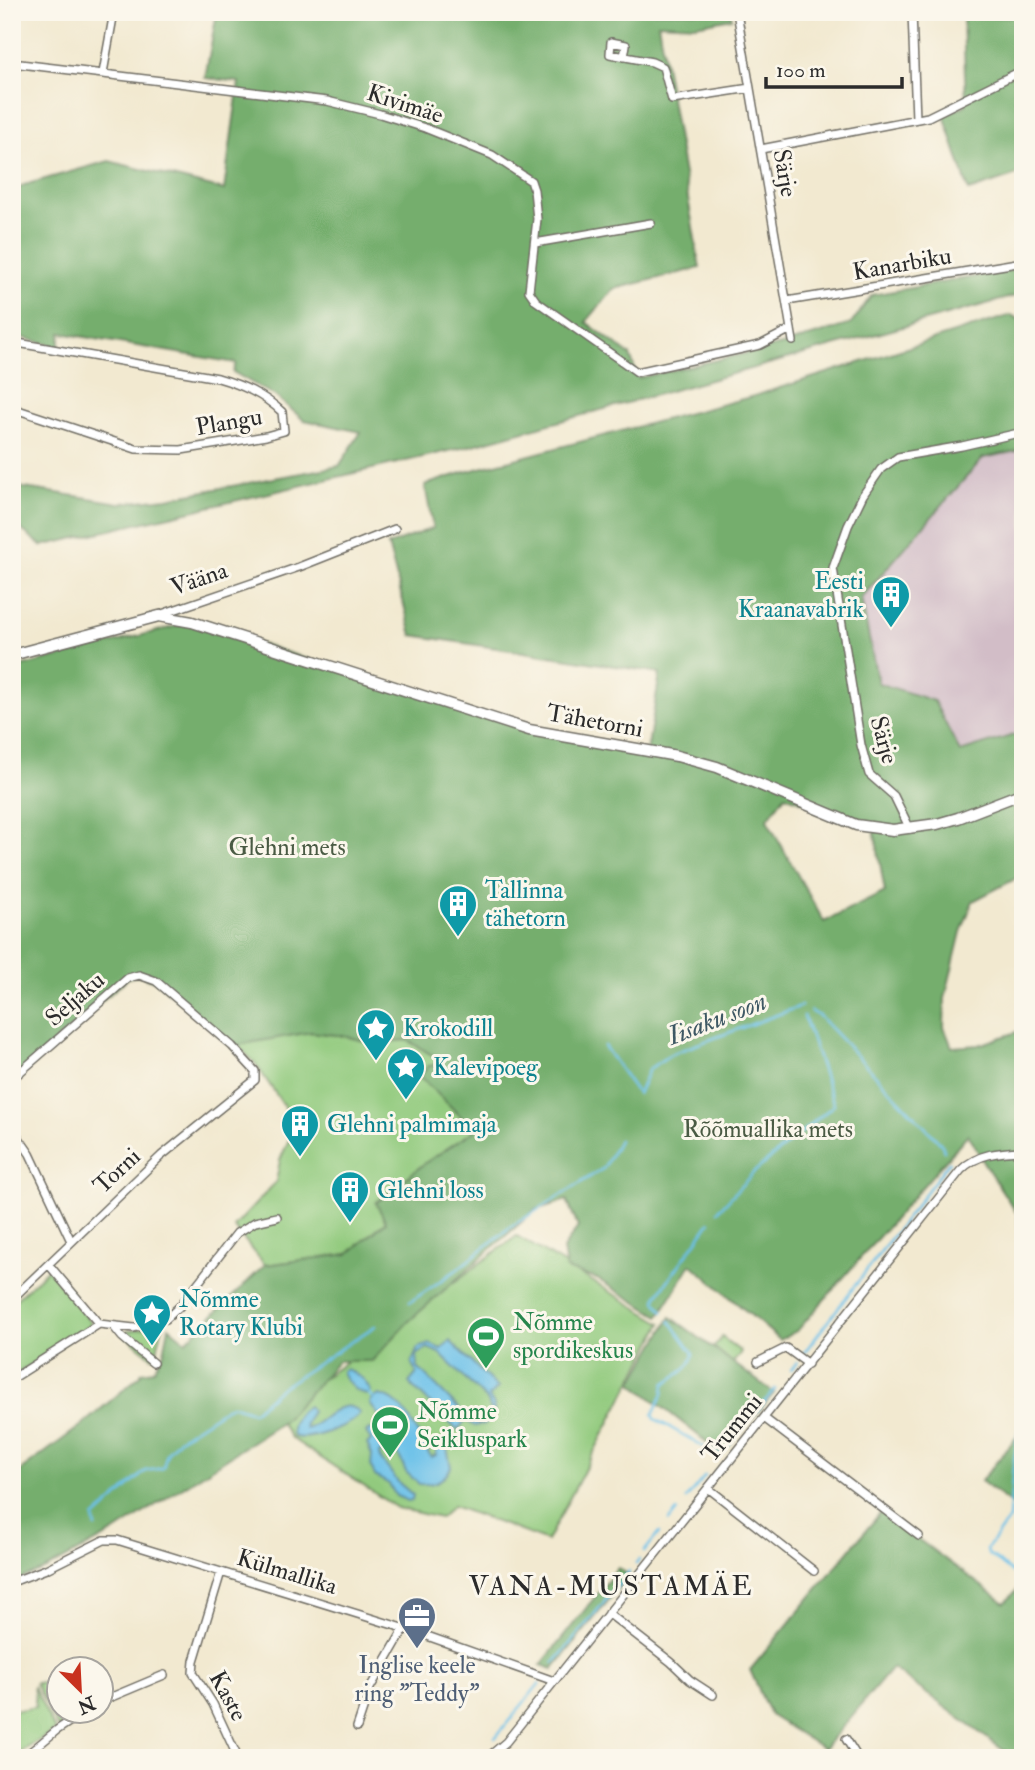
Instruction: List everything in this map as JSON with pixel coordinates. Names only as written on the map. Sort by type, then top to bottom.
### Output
[{"type":"street","points":[[103,73],[114,12]]},
{"type":"street","name":"Särje","points":[[737,12],[793,341]]},
{"type":"street","points":[[912,12],[916,119]]},
{"type":"street","points":[[624,57],[652,61],[663,67],[672,100],[750,88]]},
{"type":"street","name":"Kivimäe","points":[[12,63],[327,101],[425,128],[492,155],[531,181],[534,190],[537,219],[529,291],[536,301],[637,372],[760,345],[791,329]]},
{"type":"street","points":[[761,149],[928,117],[1023,70]]},
{"type":"street","points":[[535,243],[651,223]]},
{"type":"street","name":"Kanarbiku","points":[[787,301],[1023,262]]},
{"type":"street","name":"Plangu","points":[[12,342],[218,378],[242,385],[271,402],[282,412],[284,431],[181,450],[136,449],[12,408]]},
{"type":"street","name":"Särje","points":[[910,829],[894,796],[869,774],[861,745],[833,568],[863,495],[881,469],[898,457],[1023,432]]},
{"type":"street","name":"Vääna","points":[[12,655],[159,615],[299,567],[396,529]]},
{"type":"street","name":"Tähetorni","points":[[159,615],[192,622],[529,730],[677,756],[717,767],[856,825],[893,830],[910,829],[958,818],[1023,793]]},
{"type":"street","name":"Seljaku","points":[[12,1079],[128,978],[139,975],[156,981],[232,1045],[255,1071],[255,1080]]},
{"type":"street","name":"Torni","points":[[12,1299],[161,1156],[255,1080]]},
{"type":"street","points":[[12,1128],[30,1154],[71,1241]]},
{"type":"street","name":"Trummi","points":[[487,1758],[506,1742],[967,1164],[993,1153],[1023,1151]]},
{"type":"street","points":[[48,1265],[99,1324],[134,1328],[166,1319],[180,1307],[237,1233],[255,1223],[277,1217]]},
{"type":"street","points":[[12,1379],[99,1324]]},
{"type":"street","points":[[114,1327],[153,1363]]},
{"type":"street","points":[[758,1362],[786,1348],[808,1364]]},
{"type":"street","points":[[764,1418],[919,1536]]},
{"type":"street","points":[[708,1488],[814,1571]]},
{"type":"street","name":"Külmallika","points":[[12,1582],[46,1569],[104,1540],[117,1540],[404,1629],[554,1681]]},
{"type":"street","name":"Kaste","points":[[221,1572],[192,1673],[213,1703],[238,1758]]},
{"type":"street","points":[[608,1613],[690,1680],[713,1695]]},
{"type":"street","points":[[357,1727],[370,1688],[404,1629]]},
{"type":"street","points":[[116,1695],[164,1675]]},
{"type":"street","points":[[23,1758],[66,1724]]},
{"type":"street","points":[[846,1739],[858,1758]]},
{"type":"shaded area","points":[[1023,450],[1023,732],[960,752],[934,701],[878,683],[861,598],[983,458]]},
{"type":"green space","points":[[217,12],[731,12],[732,18],[696,25],[658,23],[700,268],[614,289],[586,322],[630,355],[638,378],[782,345],[851,324],[872,295],[1023,268],[1023,294],[466,447],[42,546],[12,522],[12,486],[120,503],[167,498],[339,466],[361,432],[304,420],[275,396],[233,372],[236,363],[61,333],[59,347],[12,335],[12,192],[24,185],[109,161],[224,190],[239,82],[205,78]]},
{"type":"green space","points":[[1019,12],[1023,12],[1023,173],[969,191],[944,115],[966,105],[963,18],[1019,16]]},
{"type":"green space","name":"Glehni mets","points":[[1011,315],[1023,321],[1023,450],[983,458],[861,598],[878,683],[934,701],[960,752],[1023,732],[1023,875],[973,901],[961,932],[945,998],[944,1027],[952,1047],[979,1045],[1023,1030],[1023,1295],[1018,1215],[968,1134],[798,1330],[780,1340],[691,1264],[659,1316],[597,1279],[566,1269],[563,1249],[578,1227],[567,1200],[535,1210],[408,1322],[372,1361],[338,1361],[284,1421],[113,1533],[46,1569],[12,1582],[12,1477],[82,1425],[141,1375],[141,1372],[154,1370],[164,1352],[169,1327],[186,1341],[265,1265],[348,1254],[386,1222],[376,1203],[425,1163],[475,1130],[419,1076],[429,1066],[435,1065],[437,1058],[407,1040],[373,1043],[311,1032],[232,1046],[156,981],[139,975],[128,978],[12,1079],[12,669],[192,622],[529,730],[647,752],[660,673],[412,635],[388,545],[433,528],[425,485],[465,472],[754,396]],"holes":[[[785,795],[874,828],[885,892],[824,922],[767,820]]]},
{"type":"green space","points":[[311,1032],[373,1043],[407,1040],[437,1058],[435,1065],[429,1066],[419,1076],[476,1130],[425,1163],[376,1202],[386,1221],[348,1254],[265,1265],[234,1227],[276,1182],[280,1160],[296,1124],[255,1063],[236,1044]]},
{"type":"green space","name":"Nõmme spordikeskus","points":[[517,1236],[662,1323],[547,1541],[453,1506],[440,1518],[397,1508],[291,1438],[275,1414]]},
{"type":"green space","points":[[48,1269],[91,1322],[90,1325],[12,1377],[12,1303]]},
{"type":"green space","points":[[671,1317],[774,1393],[722,1454],[632,1383]]},
{"type":"green space","points":[[163,1326],[156,1355],[152,1357],[124,1334],[128,1331]]},
{"type":"green space","points":[[722,1337],[741,1352],[733,1363],[714,1347]]},
{"type":"green space","points":[[1023,1429],[1023,1513],[981,1481]]},
{"type":"green space","points":[[881,1512],[1005,1603],[1023,1583],[1023,1758],[1014,1758],[892,1668],[824,1749],[770,1715],[750,1670]]},
{"type":"green space","points":[[618,1568],[629,1575],[553,1669],[541,1665]]},
{"type":"green space","points":[[35,1683],[46,1683],[46,1705]]},
{"type":"green space","points":[[33,1686],[46,1712],[46,1724],[52,1724],[55,1730],[12,1756],[12,1711],[36,1707]]},
{"type":"water","points":[[450,1341],[498,1388],[489,1397],[494,1405],[494,1413],[485,1424],[475,1426],[466,1421],[457,1430],[409,1383],[417,1373],[412,1362],[418,1348],[430,1344],[441,1349]],"holes":[[[428,1348],[439,1353],[488,1401],[491,1412],[486,1420],[478,1423],[470,1420],[418,1368],[417,1355]]]},
{"type":"water","points":[[347,1369],[363,1379],[371,1391],[366,1395],[355,1390],[342,1374],[342,1371]]},
{"type":"water","points":[[379,1395],[397,1403],[404,1411],[431,1457],[436,1455],[439,1444],[447,1448],[451,1467],[442,1479],[434,1483],[419,1484],[406,1472],[385,1423],[370,1404],[371,1400]]},
{"type":"water","points":[[308,1406],[312,1411],[305,1424],[306,1429],[339,1408],[346,1406],[360,1413],[348,1423],[328,1432],[308,1437],[293,1436],[295,1419]]},
{"type":"water","points":[[369,1429],[375,1431],[383,1441],[380,1458],[399,1483],[413,1495],[412,1500],[396,1496],[389,1484],[375,1476],[371,1467],[372,1455],[367,1444],[371,1440],[366,1432]]},
{"type":"waterway","name":"Iisaku soon","points":[[604,1046],[638,1094],[649,1069],[671,1054],[801,1006]]},
{"type":"waterway","points":[[811,1011],[819,1016],[942,1145],[944,1151]]},
{"type":"waterway","name":"Iisaku soon","points":[[718,1211],[753,1173],[834,1105],[804,1016]]},
{"type":"waterway","points":[[410,1302],[455,1271],[509,1228],[604,1168],[619,1140]]},
{"type":"waterway","points":[[803,1354],[949,1162]]},
{"type":"waterway","name":"Iisaku soon","points":[[663,1312],[656,1301],[657,1296],[710,1222]]},
{"type":"waterway","name":"Iisaku soon","points":[[670,1321],[693,1353],[692,1359],[687,1367],[664,1384],[663,1394],[653,1415],[655,1419],[720,1456],[716,1460]]},
{"type":"waterway","points":[[96,1527],[94,1518],[141,1475],[146,1471],[163,1468],[167,1453],[179,1439],[231,1405],[253,1412],[278,1390],[375,1326]]},
{"type":"waterway","points":[[791,1370],[797,1362]]},
{"type":"waterway","points":[[720,1456],[775,1389]]},
{"type":"waterway","points":[[368,1393],[373,1398]]},
{"type":"waterway","points":[[1023,1398],[1009,1519],[987,1549],[988,1554],[1016,1575],[1023,1597]]},
{"type":"waterway","name":"Iisaku soon","points":[[686,1499],[705,1476]]},
{"type":"waterway","name":"Iisaku soon","points":[[669,1521],[677,1511]]},
{"type":"waterway","name":"Iisaku soon","points":[[644,1552],[659,1533]]},
{"type":"waterway","name":"Iisaku soon","points":[[636,1563],[639,1560]]},
{"type":"waterway","name":"Iisaku soon","points":[[554,1663],[629,1572]]},
{"type":"waterway","name":"Iisaku soon","points":[[495,1738],[539,1684]]},
{"type":"place","name":"Eesti Kraanavabrik","points":[[891,629]]},
{"type":"place","name":"Tallinna tähetorn","points":[[458,938]]},
{"type":"place","name":"Krokodill","points":[[376,1062]]},
{"type":"place","name":"Kalevipoeg","points":[[406,1101]]},
{"type":"place","name":"Glehni palmimaja","points":[[300,1158]]},
{"type":"place","name":"Glehni loss","points":[[350,1224]]},
{"type":"place","name":"Nõmme Rotary Klubi","points":[[152,1347]]},
{"type":"place","name":"Nõmme spordikeskus","points":[[486,1370]]},
{"type":"place","name":"Nõmme Seikluspark","points":[[390,1459]]},
{"type":"place","name":"Inglise keele ring \"Teddy\"","points":[[417,1650]]},
{"type":"district","name":"VANA-MUSTAMÄE","points":[[611,1586]]},
{"type":"park label","name":"Rõõmuallika mets","points":[[768,1129]]}]
